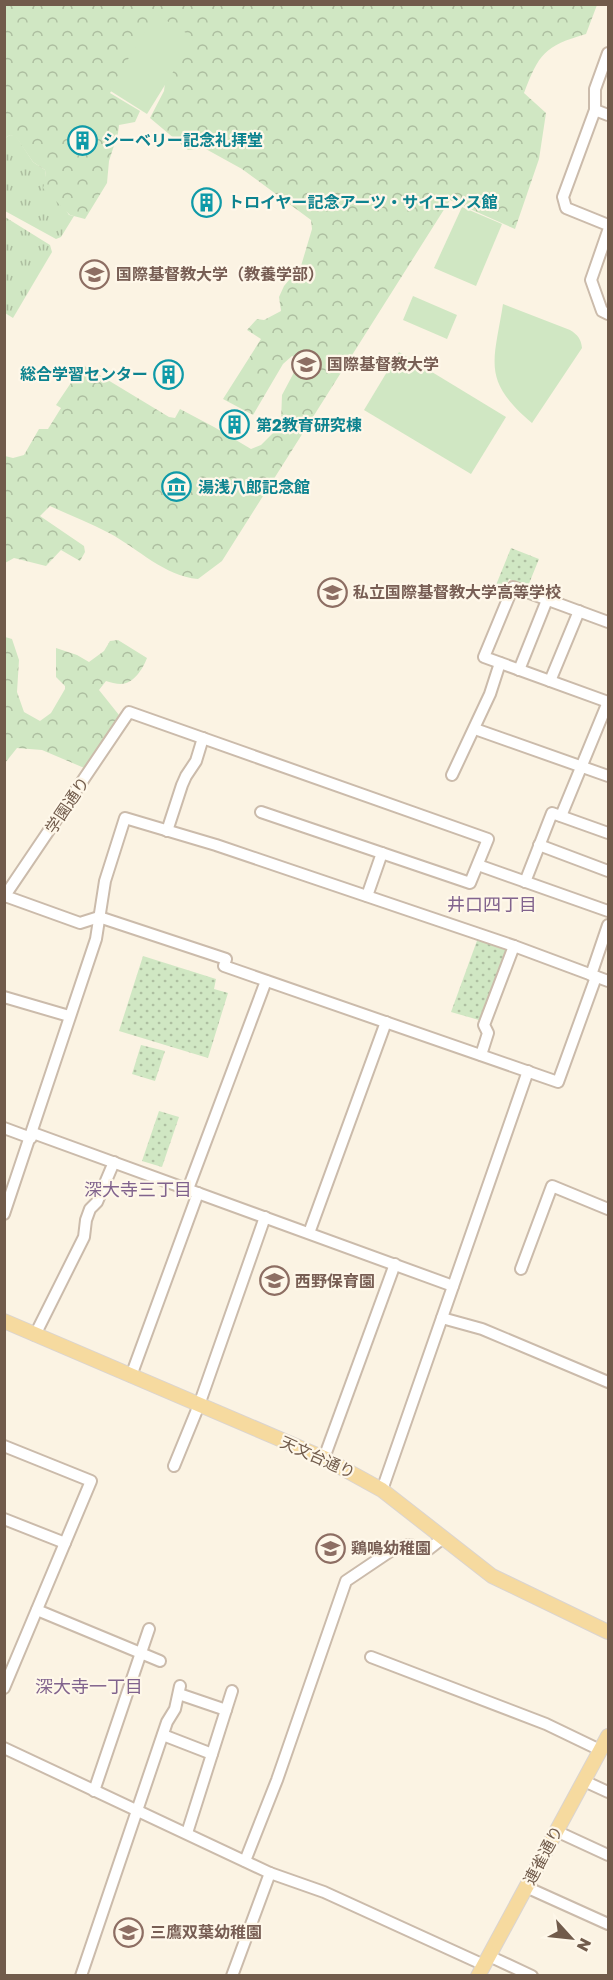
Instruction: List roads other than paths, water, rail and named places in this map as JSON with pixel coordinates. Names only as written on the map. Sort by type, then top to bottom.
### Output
[{"type":"main road","name":"天文台通り","points":[[4,1322],[324,1458],[382,1490],[492,1576],[609,1632]]},
{"type":"main road","name":"連雀通り","points":[[483,1965],[609,1736]]},
{"type":"street","points":[[608,53],[604,75],[595,89],[595,110],[562,197],[566,208],[609,225]]},
{"type":"street","points":[[595,110],[609,115]]},
{"type":"street","points":[[609,231],[591,280],[602,311],[609,314]]},
{"type":"street","points":[[561,816],[608,702],[484,657],[513,587],[609,622]]},
{"type":"street","points":[[519,670],[547,600]]},
{"type":"street","points":[[550,681],[579,611]]},
{"type":"street","points":[[452,775],[490,694],[500,663]]},
{"type":"street","name":"学園通り","points":[[5,897],[129,712],[203,738]]},
{"type":"street","points":[[474,729],[609,776]]},
{"type":"street","points":[[167,831],[182,785],[196,761],[203,738],[488,839],[471,883],[261,812]]},
{"type":"street","points":[[525,882],[552,813],[609,832]]},
{"type":"street","points":[[5,1214],[96,939],[105,881],[125,818],[226,848],[514,946],[609,981]]},
{"type":"street","points":[[539,845],[609,871]]},
{"type":"street","points":[[367,896],[382,854]]},
{"type":"street","points":[[478,865],[609,911]]},
{"type":"street","points":[[5,897],[80,923],[99,917],[226,959],[224,966],[558,1082],[609,925]]},
{"type":"street","points":[[482,1055],[488,1033],[484,1025],[514,946]]},
{"type":"street","points":[[131,1377],[266,981]]},
{"type":"street","points":[[4,997],[69,1016]]},
{"type":"street","points":[[309,1233],[386,1022]]},
{"type":"street","points":[[382,1490],[528,1071]]},
{"type":"street","points":[[4,1128],[114,1162],[453,1286]]},
{"type":"street","points":[[35,1335],[84,1237],[90,1209],[97,1202],[114,1162]]},
{"type":"street","points":[[521,1269],[552,1186],[609,1209]]},
{"type":"street","points":[[174,1466],[199,1405],[265,1217]]},
{"type":"street","points":[[324,1458],[395,1264]]},
{"type":"street","points":[[442,1318],[482,1329],[609,1382]]},
{"type":"street","points":[[4,1446],[91,1481],[4,1688]]},
{"type":"street","points":[[4,1519],[64,1543]]},
{"type":"street","points":[[245,1861],[277,1779],[346,1581],[395,1548],[408,1545],[429,1549],[443,1538]]},
{"type":"street","points":[[37,1610],[160,1661]]},
{"type":"street","points":[[94,1791],[149,1629]]},
{"type":"street","points":[[371,1657],[546,1724],[600,1750]]},
{"type":"street","points":[[81,1976],[136,1810],[167,1722],[175,1708],[179,1690],[226,1710]]},
{"type":"street","points":[[187,1833],[232,1691]]},
{"type":"street","points":[[163,1735],[212,1754]]},
{"type":"street","points":[[4,1748],[270,1873],[367,1911],[483,1965],[532,1976]]},
{"type":"street","points":[[584,1781],[609,1792]]},
{"type":"street","points":[[556,1831],[609,1855]]},
{"type":"street","points":[[232,1976],[270,1873]]},
{"type":"street","points":[[526,1887],[609,1924]]},
{"type":"place","name":"シーベリー記念礼拝堂","points":[[82,140]]},
{"type":"place","name":"トロイヤー記念アーツ・サイエンス館","points":[[207,202]]},
{"type":"place","name":"国際基督教大学（教養学部）","points":[[95,274]]},
{"type":"place","name":"国際基督教大学","points":[[306,364]]},
{"type":"place","name":"総合学習センター","points":[[169,374]]},
{"type":"place","name":"第2教育研究棟","points":[[235,425]]},
{"type":"place","name":"湯浅八郎記念館","points":[[177,487]]},
{"type":"place","name":"私立国際基督教大学高等学校","points":[[332,592]]},
{"type":"place","name":"西野保育園","points":[[274,1281]]},
{"type":"place","name":"鶏鳴幼稚園","points":[[330,1548]]},
{"type":"place","name":"三鷹双葉幼稚園","points":[[129,1932]]},
{"type":"district","name":"井口四丁目","points":[[492,904]]},
{"type":"district","name":"深大寺三丁目","points":[[138,1189]]},
{"type":"district","name":"深大寺一丁目","points":[[89,1686]]}]
